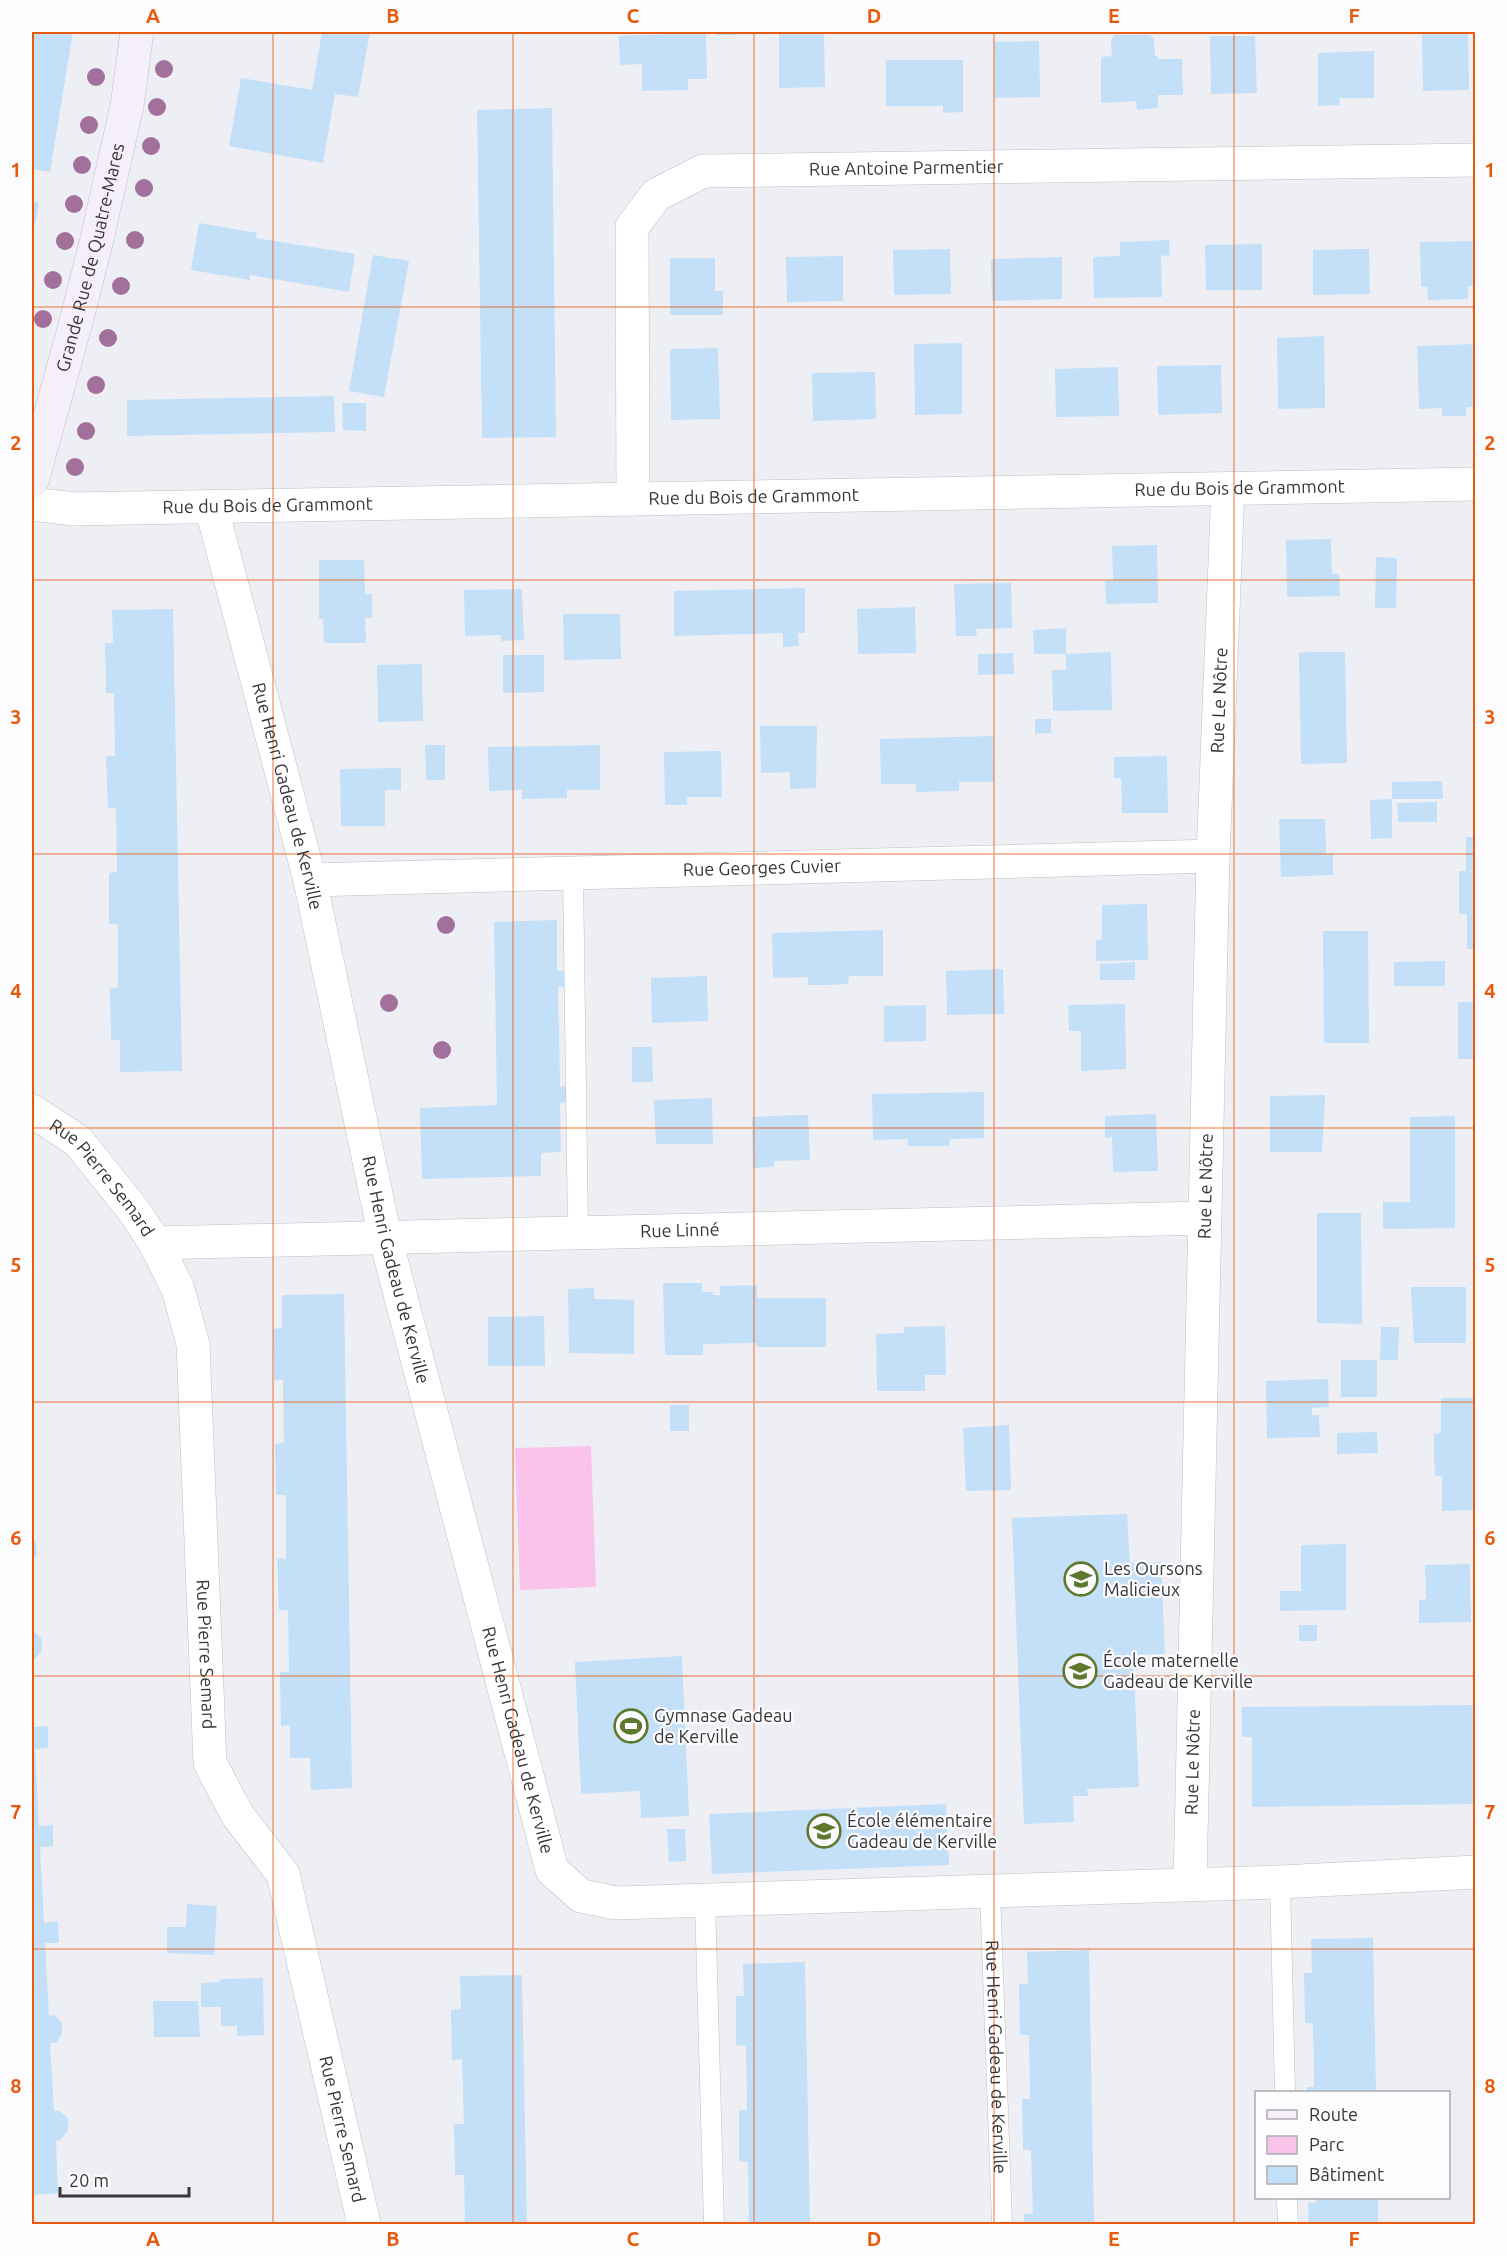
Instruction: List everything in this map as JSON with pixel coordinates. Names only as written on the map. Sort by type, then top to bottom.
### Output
[{"type":"main road","name":"Grande Rue de Quatre-Mares","points":[[32,481],[96,243],[127,106],[137,32]]},
{"type":"street","name":"Rue Antoine Parmentier","points":[[633,499],[632,227],[656,195],[703,171],[1476,160]]},
{"type":"street","name":"Rue du Bois de Grammont","points":[[32,504],[74,509],[1476,484]]},
{"type":"street","name":"Rue Le Nôtre","points":[[1190,1884],[1203,1218],[1213,856],[1228,489]]},
{"type":"street","name":"Rue Henri Gadeau de Kerville","points":[[211,507],[310,880],[385,1237],[552,1870],[581,1896],[616,1903],[1280,1882],[1476,1872]]},
{"type":"street","name":"Rue Georges Cuvier","points":[[310,880],[1213,856]]},
{"type":"street","name":"Rue Pierre Semard","points":[[32,1111],[78,1142],[134,1211],[155,1243],[178,1288],[193,1344],[210,1763],[238,1816],[283,1875],[364,2224]]},
{"type":"street","name":"Rue Linné","points":[[155,1243],[1203,1218]]},
{"type":"lane","points":[[573,873],[578,1233]]},
{"type":"lane","points":[[1280,1882],[1285,2091]]},
{"type":"lane","name":"Rue Henri Gadeau de Kerville","points":[[990,1891],[1002,2224]]},
{"type":"lane","points":[[705,1900],[714,2224]]},
{"type":"lane","points":[[1287,2199],[1288,2224]]},
{"type":"green space","points":[[591,1446],[596,1587],[520,1590],[515,1448]]},
{"type":"building","points":[[32,32],[73,32],[50,172],[32,169]]},
{"type":"building","points":[[322,32],[370,32],[358,97],[335,94],[323,163],[229,146],[241,78],[312,90]]},
{"type":"building","points":[[716,32],[737,32],[737,35],[716,35]]},
{"type":"building","points":[[779,32],[824,32],[825,87],[779,88]]},
{"type":"building","points":[[706,33],[707,79],[688,79],[688,90],[642,91],[642,64],[620,65],[619,36]]},
{"type":"building","points":[[1422,33],[1468,33],[1469,90],[1423,91]]},
{"type":"building","points":[[1115,35],[1150,35],[1154,39],[1157,59],[1182,59],[1183,95],[1158,95],[1158,108],[1137,110],[1136,101],[1101,103],[1101,57],[1112,56],[1111,40]]},
{"type":"building","points":[[1210,36],[1255,36],[1257,93],[1211,94]]},
{"type":"building","points":[[1039,41],[1040,97],[995,98],[994,42]]},
{"type":"building","points":[[1374,51],[1374,98],[1340,98],[1339,105],[1318,106],[1318,53]]},
{"type":"building","points":[[886,60],[963,60],[963,112],[943,113],[943,106],[886,106]]},
{"type":"building","points":[[552,108],[556,437],[482,438],[477,110]]},
{"type":"building","points":[[32,201],[39,203],[33,234],[32,234]]},
{"type":"building","points":[[199,223],[257,233],[256,238],[355,254],[349,292],[250,275],[250,280],[191,270]]},
{"type":"building","points":[[1169,240],[1170,255],[1161,256],[1162,297],[1094,298],[1093,257],[1120,256],[1120,242]]},
{"type":"building","points":[[1476,241],[1476,286],[1468,286],[1468,299],[1428,300],[1427,287],[1421,287],[1420,242]]},
{"type":"building","points":[[1262,244],[1262,290],[1206,290],[1205,245]]},
{"type":"building","points":[[950,249],[951,294],[894,295],[893,250]]},
{"type":"building","points":[[1369,249],[1370,294],[1313,295],[1313,250]]},
{"type":"building","points":[[373,255],[409,261],[384,397],[349,391]]},
{"type":"building","points":[[843,256],[843,301],[787,302],[786,257]]},
{"type":"building","points":[[1062,257],[1062,299],[992,301],[991,259]]},
{"type":"building","points":[[670,258],[715,258],[715,291],[723,291],[723,315],[670,315]]},
{"type":"building","points":[[1324,336],[1325,408],[1278,409],[1277,338]]},
{"type":"building","points":[[962,343],[962,414],[915,415],[914,344]]},
{"type":"building","points":[[1476,344],[1476,407],[1466,407],[1466,416],[1442,416],[1442,408],[1419,409],[1417,346]]},
{"type":"building","points":[[718,348],[720,419],[671,420],[670,349]]},
{"type":"building","points":[[1221,365],[1222,413],[1158,415],[1157,366]]},
{"type":"building","points":[[1118,367],[1119,416],[1056,417],[1055,369]]},
{"type":"building","points":[[875,372],[876,419],[813,421],[812,373]]},
{"type":"building","points":[[334,396],[335,432],[127,436],[127,400]]},
{"type":"building","points":[[342,403],[366,403],[366,431],[343,430]]},
{"type":"building","points":[[1331,539],[1332,574],[1339,574],[1340,596],[1287,597],[1286,540]]},
{"type":"building","points":[[1157,545],[1158,603],[1106,604],[1105,581],[1113,581],[1112,546]]},
{"type":"building","points":[[1376,557],[1397,558],[1396,608],[1375,608]]},
{"type":"building","points":[[319,560],[364,560],[365,594],[372,594],[372,618],[365,618],[366,643],[324,643],[323,619],[319,619]]},
{"type":"building","points":[[1011,583],[1012,628],[976,629],[977,636],[956,636],[954,584]]},
{"type":"building","points":[[805,588],[805,633],[798,633],[799,646],[783,647],[783,633],[674,636],[674,591]]},
{"type":"building","points":[[522,589],[524,640],[501,641],[501,635],[465,636],[464,590]]},
{"type":"building","points":[[915,607],[916,653],[858,654],[857,609]]},
{"type":"building","points":[[173,609],[182,1071],[120,1072],[120,1040],[111,1040],[110,988],[118,988],[118,924],[109,924],[109,873],[117,872],[116,808],[108,808],[106,756],[115,756],[114,693],[106,693],[105,643],[113,643],[112,610]]},
{"type":"building","points":[[563,614],[620,614],[621,659],[564,660]]},
{"type":"building","points":[[1066,628],[1066,654],[1034,654],[1033,630]]},
{"type":"building","points":[[1111,652],[1112,710],[1053,711],[1052,670],[1066,670],[1066,654]]},
{"type":"building","points":[[1345,652],[1347,763],[1301,764],[1299,653]]},
{"type":"building","points":[[1013,653],[1014,674],[978,675],[978,654]]},
{"type":"building","points":[[503,655],[544,655],[544,692],[503,693]]},
{"type":"building","points":[[422,664],[423,721],[378,722],[377,665]]},
{"type":"building","points":[[1035,719],[1051,719],[1051,733],[1035,734]]},
{"type":"building","points":[[760,726],[817,726],[816,788],[790,789],[790,772],[761,773]]},
{"type":"building","points":[[993,736],[994,782],[959,782],[959,791],[916,792],[916,784],[881,784],[880,739]]},
{"type":"building","points":[[425,745],[445,745],[445,780],[426,780]]},
{"type":"building","points":[[600,745],[600,790],[567,790],[567,798],[522,799],[522,790],[489,791],[488,747]]},
{"type":"building","points":[[721,751],[722,797],[687,797],[687,805],[665,805],[664,752]]},
{"type":"building","points":[[1167,756],[1168,813],[1122,813],[1121,778],[1114,778],[1114,757]]},
{"type":"building","points":[[401,768],[401,790],[385,790],[385,826],[341,826],[340,769]]},
{"type":"building","points":[[1442,781],[1443,799],[1392,799],[1392,782]]},
{"type":"building","points":[[1392,799],[1392,838],[1371,839],[1370,800]]},
{"type":"building","points":[[1437,802],[1437,822],[1398,822],[1397,803]]},
{"type":"building","points":[[1279,819],[1325,819],[1326,854],[1333,853],[1333,875],[1281,877]]},
{"type":"building","points":[[1466,837],[1476,837],[1476,949],[1467,949],[1467,914],[1459,914],[1459,871],[1466,871]]},
{"type":"building","points":[[1147,904],[1148,960],[1096,961],[1096,940],[1102,940],[1102,905]]},
{"type":"building","points":[[557,920],[557,971],[566,971],[566,987],[558,987],[560,1087],[569,1086],[569,1102],[560,1103],[561,1152],[541,1153],[541,1176],[422,1179],[420,1108],[497,1105],[494,922]]},
{"type":"building","points":[[883,930],[883,976],[849,976],[848,984],[828,985],[808,985],[808,977],[773,978],[772,933]]},
{"type":"building","points":[[1323,931],[1368,931],[1369,1043],[1324,1043]]},
{"type":"building","points":[[1445,961],[1445,986],[1394,986],[1394,962]]},
{"type":"building","points":[[1135,962],[1135,980],[1100,980],[1100,964]]},
{"type":"building","points":[[1003,969],[1004,1014],[947,1015],[946,971]]},
{"type":"building","points":[[707,976],[708,1021],[652,1023],[651,978]]},
{"type":"building","points":[[1458,1002],[1476,1002],[1476,1059],[1458,1059]]},
{"type":"building","points":[[1125,1004],[1126,1069],[1081,1071],[1081,1031],[1069,1031],[1068,1005]]},
{"type":"building","points":[[926,1005],[926,1041],[884,1042],[884,1006]]},
{"type":"building","points":[[632,1047],[652,1047],[653,1082],[632,1082]]},
{"type":"building","points":[[984,1092],[984,1138],[950,1139],[949,1146],[907,1146],[908,1139],[873,1140],[872,1094]]},
{"type":"building","points":[[1325,1095],[1322,1152],[1270,1152],[1270,1096]]},
{"type":"building","points":[[712,1098],[713,1144],[656,1144],[654,1100]]},
{"type":"building","points":[[1156,1114],[1158,1171],[1113,1172],[1112,1137],[1105,1138],[1105,1116]]},
{"type":"building","points":[[808,1115],[810,1160],[774,1161],[774,1167],[753,1168],[752,1117]]},
{"type":"building","points":[[1455,1116],[1455,1228],[1383,1229],[1383,1202],[1410,1202],[1410,1117]]},
{"type":"building","points":[[1317,1213],[1361,1213],[1362,1324],[1317,1323]]},
{"type":"building","points":[[663,1283],[702,1283],[702,1292],[713,1292],[713,1295],[720,1295],[720,1286],[757,1285],[757,1298],[826,1298],[826,1347],[757,1347],[756,1343],[703,1344],[703,1355],[665,1355]]},
{"type":"building","points":[[1411,1287],[1466,1287],[1466,1343],[1414,1343]]},
{"type":"building","points":[[594,1288],[594,1299],[634,1300],[634,1354],[569,1353],[568,1289]]},
{"type":"building","points":[[344,1294],[352,1788],[311,1790],[310,1758],[290,1758],[290,1725],[281,1726],[280,1672],[289,1672],[288,1610],[279,1610],[277,1558],[286,1559],[286,1495],[276,1495],[275,1444],[284,1443],[283,1380],[274,1380],[273,1329],[282,1328],[282,1295]]},
{"type":"building","points":[[544,1316],[545,1366],[488,1366],[488,1317]]},
{"type":"building","points":[[945,1326],[946,1375],[925,1375],[925,1391],[877,1391],[876,1334],[904,1333],[904,1327]]},
{"type":"building","points":[[1381,1327],[1399,1327],[1398,1360],[1380,1360]]},
{"type":"building","points":[[1341,1360],[1377,1360],[1377,1397],[1341,1397]]},
{"type":"building","points":[[1328,1379],[1329,1407],[1312,1408],[1312,1415],[1319,1415],[1320,1437],[1267,1438],[1266,1381]]},
{"type":"building","points":[[1441,1398],[1476,1398],[1476,1510],[1442,1511],[1442,1476],[1435,1476],[1434,1455],[1434,1434],[1441,1433]]},
{"type":"building","points":[[670,1405],[689,1405],[689,1431],[670,1431]]},
{"type":"building","points":[[1009,1425],[1011,1490],[966,1491],[963,1428]]},
{"type":"building","points":[[1377,1432],[1378,1453],[1337,1454],[1337,1433]]},
{"type":"building","points":[[1127,1514],[1130,1563],[1161,1562],[1165,1654],[1133,1655],[1139,1787],[1087,1789],[1088,1796],[1073,1796],[1074,1822],[1024,1824],[1012,1518]]},
{"type":"building","points":[[32,1538],[36,1543],[37,1554],[32,1561]]},
{"type":"building","points":[[1346,1544],[1346,1610],[1280,1611],[1280,1591],[1301,1591],[1301,1545]]},
{"type":"building","points":[[1470,1564],[1471,1622],[1419,1623],[1419,1600],[1426,1599],[1425,1565]]},
{"type":"building","points":[[1299,1625],[1317,1625],[1317,1641],[1299,1641]]},
{"type":"building","points":[[34,1631],[41,1638],[42,1650],[35,1659],[32,1659],[32,1632]]},
{"type":"building","name":"Gymnase Gadeau de Kerville","points":[[682,1656],[689,1816],[641,1818],[640,1791],[581,1794],[575,1662]]},
{"type":"building","points":[[1476,1705],[1476,1804],[1252,1807],[1252,1737],[1242,1737],[1242,1707]]},
{"type":"building","points":[[32,1710],[34,1727],[48,1726],[48,1748],[35,1749],[39,1826],[53,1825],[53,1846],[40,1847],[44,1923],[58,1921],[59,1943],[45,1943],[49,2016],[54,2015],[62,2022],[62,2034],[56,2043],[50,2043],[54,2111],[59,2111],[68,2118],[68,2131],[56,2141],[58,2193],[32,2195]]},
{"type":"building","points":[[946,1804],[949,1865],[712,1874],[709,1814]]},
{"type":"building","points":[[667,1829],[685,1829],[686,1861],[669,1862]]},
{"type":"building","points":[[187,1904],[217,1906],[214,1955],[167,1953],[167,1927],[186,1927]]},
{"type":"building","points":[[1373,1938],[1376,2091],[1307,2091],[1307,2087],[1314,2087],[1313,2023],[1305,2023],[1304,1973],[1312,1973],[1311,1939]]},
{"type":"building","points":[[1089,1950],[1094,2224],[1024,2224],[1024,2214],[1033,2214],[1031,2150],[1023,2150],[1022,2099],[1030,2099],[1029,2035],[1020,2035],[1019,1984],[1028,1984],[1027,1952]]},
{"type":"building","points":[[805,1962],[810,2224],[749,2224],[748,2162],[739,2161],[739,2110],[747,2110],[746,2045],[736,2046],[736,1996],[744,1996],[743,1964]]},
{"type":"building","points":[[522,1975],[527,2224],[465,2224],[464,2175],[455,2175],[454,2124],[464,2124],[462,2059],[452,2060],[451,2010],[461,2009],[460,1976]]},
{"type":"building","points":[[263,1978],[264,2035],[237,2036],[237,2026],[221,2026],[221,2007],[201,2007],[201,1983],[220,1982],[220,1979]]},
{"type":"building","points":[[153,2001],[198,2001],[200,2037],[154,2037]]},
{"type":"building","points":[[1317,2199],[1378,2199],[1378,2224],[1309,2224],[1308,2203],[1317,2202]]},
{"type":"place","name":"Les Oursons Malicieux","points":[[1081,1579]]},
{"type":"place","name":"École maternelle Gadeau de Kerville","points":[[1080,1671]]},
{"type":"place","name":"Gymnase Gadeau de Kerville","points":[[631,1726]]},
{"type":"place","name":"École élémentaire Gadeau de Kerville","points":[[824,1831]]}]
